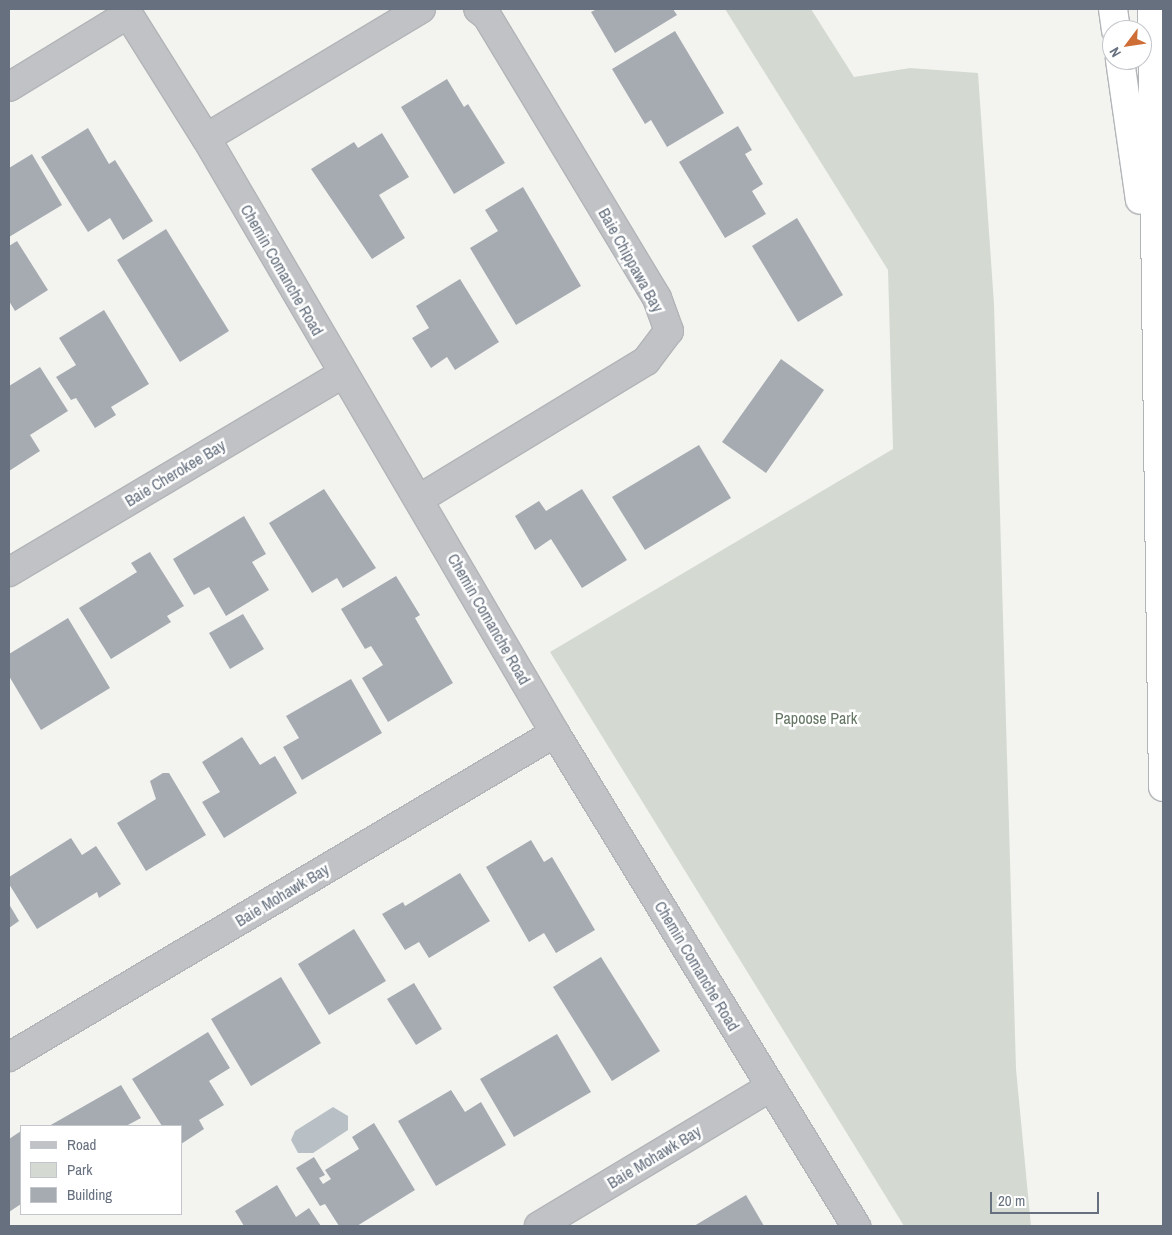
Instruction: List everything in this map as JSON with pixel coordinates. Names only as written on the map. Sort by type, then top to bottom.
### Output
[{"type":"highway","points":[[1152,9],[1163,787]]},
{"type":"highway","points":[[1121,70],[1155,300]]},
{"type":"street","points":[[206,138],[421,9]]},
{"type":"street","name":"Baie Chippawa Bay","points":[[419,499],[646,360],[669,331],[656,298],[487,16],[478,9]]},
{"type":"street","points":[[9,86],[127,12]]},
{"type":"street","name":"Chemin Comanche Road","points":[[127,12],[206,138],[342,374],[419,499],[555,732],[856,1226]]},
{"type":"street","name":"Baie Cherokee Bay","points":[[9,572],[342,374]]},
{"type":"street","name":"Baie Mohawk Bay","points":[[9,1057],[555,732]]},
{"type":"street","name":"Baie Mohawk Bay","points":[[539,1226],[770,1087]]},
{"type":"green space","name":"Papoose Park","points":[[725,9],[811,9],[854,77],[910,68],[978,73],[994,304],[1016,1069],[1031,1226],[904,1226],[550,652],[893,449],[888,270]]},
{"type":"shaded area","points":[[333,1107],[348,1116],[348,1130],[313,1153],[298,1153],[291,1140],[295,1131]]},
{"type":"building","points":[[597,9],[673,9],[677,15],[615,53],[591,12]]},
{"type":"building","points":[[675,31],[724,113],[667,147],[651,120],[645,124],[612,69]]},
{"type":"building","points":[[447,79],[464,107],[468,104],[505,163],[454,194],[401,107]]},
{"type":"building","points":[[738,126],[752,150],[745,154],[763,184],[752,191],[766,214],[725,238],[679,162]]},
{"type":"building","points":[[88,128],[109,164],[115,160],[153,221],[123,240],[110,218],[88,232],[41,157]]},
{"type":"building","points":[[382,133],[409,177],[379,195],[405,238],[372,259],[311,169],[354,142],[358,148]]},
{"type":"building","points":[[32,154],[62,205],[9,237],[9,168]]},
{"type":"building","points":[[523,187],[581,286],[516,325],[470,248],[498,231],[485,210]]},
{"type":"building","points":[[797,218],[843,295],[798,322],[752,246]]},
{"type":"building","points":[[166,229],[229,331],[180,362],[117,260]]},
{"type":"building","points":[[17,241],[48,290],[15,311],[9,301],[9,246]]},
{"type":"building","points":[[460,279],[499,342],[455,370],[447,357],[431,368],[412,338],[429,328],[416,306]]},
{"type":"building","points":[[104,310],[149,384],[111,407],[116,415],[95,428],[76,398],[71,400],[56,377],[76,365],[59,338]]},
{"type":"building","points":[[781,359],[824,390],[766,473],[722,442]]},
{"type":"building","points":[[40,367],[68,411],[30,435],[40,451],[9,471],[9,386]]},
{"type":"building","points":[[699,445],[731,498],[645,550],[612,497]]},
{"type":"building","points":[[324,489],[376,568],[343,588],[337,578],[312,593],[269,523]]},
{"type":"building","points":[[582,489],[627,560],[582,588],[551,539],[535,550],[515,516],[539,501],[546,511]]},
{"type":"building","points":[[244,516],[266,554],[252,562],[269,590],[226,616],[209,587],[194,595],[173,559]]},
{"type":"building","points":[[150,552],[184,606],[167,616],[171,622],[111,659],[79,608],[137,572],[131,563]]},
{"type":"building","points":[[396,576],[420,615],[415,618],[453,683],[388,722],[362,678],[383,665],[371,646],[365,649],[341,609]]},
{"type":"building","points":[[243,614],[264,649],[230,669],[209,633]]},
{"type":"building","points":[[68,618],[110,688],[41,730],[9,676],[9,654]]},
{"type":"building","points":[[351,679],[382,733],[302,780],[283,747],[299,738],[286,716]]},
{"type":"building","points":[[242,737],[260,765],[275,756],[297,793],[224,838],[202,802],[220,792],[202,762]]},
{"type":"building","points":[[163,773],[169,773],[206,835],[146,871],[117,823],[156,799],[150,781]]},
{"type":"building","points":[[71,838],[82,855],[96,846],[121,884],[99,898],[97,892],[37,929],[9,884],[9,877]]},
{"type":"building","points":[[531,840],[544,862],[552,857],[595,930],[556,953],[544,933],[529,942],[486,867]]},
{"type":"building","points":[[460,873],[490,921],[429,958],[419,942],[405,950],[382,914],[403,902],[405,906]]},
{"type":"building","points":[[9,904],[19,921],[9,928]]},
{"type":"building","points":[[354,929],[386,981],[329,1015],[298,964]]},
{"type":"building","points":[[601,957],[660,1051],[612,1081],[553,987]]},
{"type":"building","points":[[281,977],[321,1043],[251,1086],[211,1019]]},
{"type":"building","points":[[414,983],[442,1029],[416,1045],[387,999]]},
{"type":"building","points":[[208,1032],[230,1068],[209,1081],[224,1105],[199,1120],[204,1129],[182,1143],[182,1125],[161,1125],[132,1079]]},
{"type":"building","points":[[557,1034],[591,1092],[514,1137],[480,1079]]},
{"type":"building","points":[[121,1085],[141,1118],[128,1125],[51,1125]]},
{"type":"building","points":[[451,1090],[465,1112],[481,1102],[506,1145],[436,1186],[398,1121]]},
{"type":"building","points":[[374,1123],[415,1190],[357,1226],[339,1226],[325,1204],[320,1206],[296,1168],[314,1157],[325,1175],[319,1178],[323,1184],[331,1179],[325,1170],[359,1149],[352,1137]]},
{"type":"building","points":[[20,1132],[20,1205],[9,1212],[9,1139]]},
{"type":"building","points":[[277,1185],[296,1217],[309,1208],[321,1226],[244,1226],[235,1211]]},
{"type":"building","points":[[746,1195],[764,1226],[694,1226]]}]
